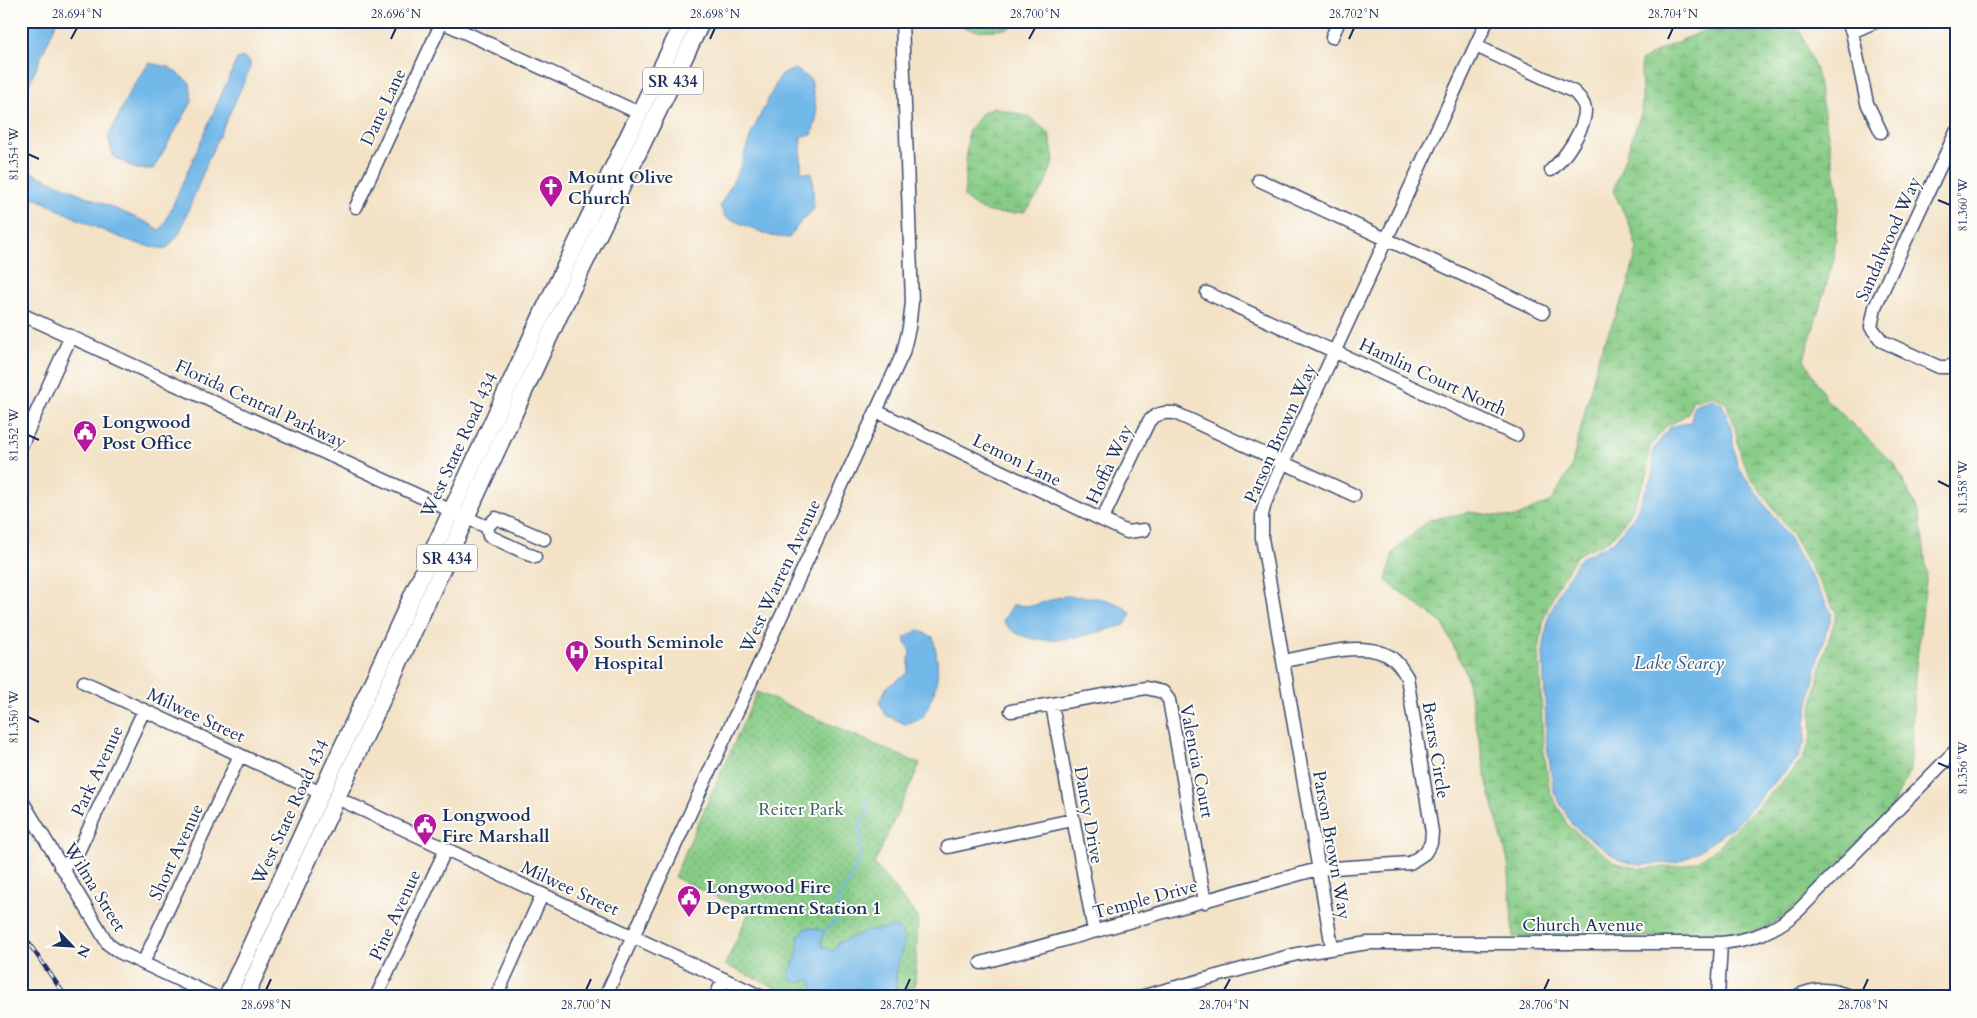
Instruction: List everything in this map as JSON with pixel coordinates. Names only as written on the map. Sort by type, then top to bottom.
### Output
[{"type":"main road","name":"West State Road 434","points":[[245,997],[324,826],[332,768],[544,310],[684,21]]},
{"type":"main road","name":"West State Road 434","points":[[227,997],[466,517],[562,310],[702,21]]},
{"type":"main road","points":[[653,86],[652,106],[655,118]]},
{"type":"main road","points":[[639,113],[643,122],[644,141]]},
{"type":"street","name":"West Warren Avenue","points":[[605,997],[903,353],[909,328],[912,302],[902,21]]},
{"type":"street","points":[[1332,37],[1339,21]]},
{"type":"street","name":"Parson Brown Way","points":[[1332,947],[1261,525],[1265,503],[1487,21]]},
{"type":"street","points":[[1877,21],[1849,27],[1867,103],[1881,132]]},
{"type":"street","points":[[441,22],[639,113]]},
{"type":"street","name":"Dane Lane","points":[[356,207],[441,22]]},
{"type":"street","points":[[1476,46],[1574,92],[1582,101],[1585,108],[1583,120],[1564,159],[1551,170]]},
{"type":"street","name":"Sandalwood Way","points":[[1956,132],[1875,307],[1871,327],[1882,341],[1939,367],[1956,364]]},
{"type":"street","points":[[1259,180],[1542,312]]},
{"type":"street","name":"Hamlin Court North","points":[[1207,293],[1516,435]]},
{"type":"street","name":"Florida Central Parkway","points":[[21,314],[487,526],[489,536],[535,557]]},
{"type":"street","points":[[21,446],[71,336]]},
{"type":"street","name":"Lemon Lane","points":[[876,411],[1127,532],[1144,530]]},
{"type":"street","name":"Hoffa Way","points":[[1102,520],[1149,421],[1155,415],[1175,413],[1284,462]]},
{"type":"street","points":[[1284,462],[1354,495]]},
{"type":"street","points":[[487,526],[496,518],[544,539]]},
{"type":"street","name":"Bearss Circle","points":[[1283,661],[1358,648],[1370,649],[1392,658],[1407,677],[1432,832],[1431,843],[1426,853],[1410,863],[1318,869]]},
{"type":"street","name":"Milwee Street","points":[[84,682],[762,997]]},
{"type":"street","name":"Valencia Court","points":[[1012,711],[1146,688],[1164,692],[1169,700],[1205,902]]},
{"type":"street","name":"Dancy Drive","points":[[1052,704],[1094,931]]},
{"type":"street","name":"Park Avenue","points":[[60,866],[71,861],[78,852],[144,710]]},
{"type":"street","name":"Church Avenue","points":[[1140,997],[1297,954],[1332,947],[1368,943],[1407,941],[1721,943],[1754,937],[1770,932],[1784,923],[1956,750]]},
{"type":"street","name":"Short Avenue","points":[[143,963],[240,755]]},
{"type":"street","name":"Wilma Street","points":[[21,799],[108,944],[119,952],[215,997]]},
{"type":"street","points":[[948,847],[1072,820]]},
{"type":"street","name":"Pine Avenue","points":[[376,997],[446,849]]},
{"type":"street","name":"Temple Drive","points":[[981,963],[1318,869]]},
{"type":"street","points":[[496,997],[542,894]]},
{"type":"street","points":[[1718,997],[1721,943]]},
{"type":"street","points":[[715,997],[724,979]]},
{"type":"street","points":[[1795,997],[1820,988],[1837,990],[1852,997]]},
{"type":"green space","points":[[956,21],[1014,21],[1010,28],[982,31],[968,28]]},
{"type":"green space","points":[[1727,21],[1794,21],[1798,25],[1816,70],[1839,196],[1834,259],[1804,359],[1826,399],[1895,465],[1919,513],[1927,572],[1915,676],[1910,771],[1890,810],[1796,907],[1767,928],[1733,937],[1513,937],[1508,861],[1488,787],[1466,673],[1443,624],[1386,581],[1393,552],[1429,520],[1469,512],[1513,518],[1551,501],[1571,468],[1599,355],[1627,289],[1637,249],[1629,223],[1613,191],[1642,111],[1641,61],[1672,44]],"holes":[[[1712,395],[1726,403],[1734,423],[1741,457],[1751,478],[1792,534],[1837,614],[1823,657],[1811,713],[1812,733],[1801,762],[1716,849],[1698,861],[1680,866],[1641,869],[1616,863],[1568,826],[1550,792],[1543,745],[1539,652],[1544,617],[1557,587],[1577,555],[1611,539],[1630,514],[1648,473],[1649,448],[1667,425],[1688,413],[1692,401]]]},
{"type":"green space","points":[[993,107],[1029,117],[1049,133],[1054,160],[1043,189],[1024,212],[991,212],[977,207],[964,197],[968,132],[980,115]]},
{"type":"green space","name":"Reiter Park","points":[[757,692],[920,764],[874,864],[918,917],[915,986],[905,989],[905,997],[796,997],[725,965],[749,912],[674,877]]},
{"type":"water","points":[[24,21],[57,21],[21,102],[21,26]]},
{"type":"water","points":[[243,57],[250,61],[250,69],[208,160],[179,234],[167,248],[136,243],[116,236],[21,191],[21,168],[148,223],[159,230],[164,225],[237,59]]},
{"type":"water","points":[[149,63],[169,67],[190,83],[192,102],[153,169],[136,169],[114,157],[108,138],[130,91]]},
{"type":"water","points":[[796,69],[811,80],[817,115],[812,135],[801,136],[801,172],[812,173],[814,209],[801,221],[789,238],[771,236],[725,217],[720,206],[739,170],[752,132],[781,74]]},
{"type":"water","name":"Lake Searcy","points":[[1712,399],[1722,404],[1730,424],[1737,466],[1788,536],[1832,614],[1819,655],[1805,723],[1805,742],[1797,760],[1770,786],[1738,823],[1699,851],[1679,862],[1640,865],[1619,860],[1572,825],[1554,792],[1547,745],[1543,653],[1548,618],[1561,589],[1580,558],[1614,542],[1634,516],[1653,474],[1653,450],[1670,427],[1691,422],[1694,405]]},
{"type":"water","points":[[1063,596],[1108,600],[1124,607],[1131,613],[1125,625],[1061,639],[1043,640],[1028,638],[1014,632],[1003,621],[1013,605],[1032,606]]},
{"type":"water","points":[[918,630],[933,637],[938,670],[937,679],[932,697],[922,718],[905,724],[886,715],[879,702],[887,687],[908,673],[910,651],[904,638]]},
{"type":"water","points":[[807,927],[825,931],[821,940],[823,947],[831,951],[836,948],[838,943],[864,932],[896,927],[905,939],[896,971],[896,997],[815,997],[811,981],[806,980],[799,983],[790,979],[789,972],[796,959],[799,935]]},
{"type":"waterway","points":[[825,931],[838,920],[840,909],[836,903],[851,879],[860,856],[860,824],[867,815],[866,801],[872,798],[872,796]]},
{"type":"railway","points":[[21,932],[66,997]]},
{"type":"place","name":"Mount Olive Church","points":[[551,208]]},
{"type":"place","name":"Longwood Post Office","points":[[85,453]]},
{"type":"place","name":"South Seminole Hospital","points":[[577,673]]},
{"type":"place","name":"Longwood Fire Marshall","points":[[425,846]]},
{"type":"place","name":"Longwood Fire Department Station 1","points":[[689,918]]}]
